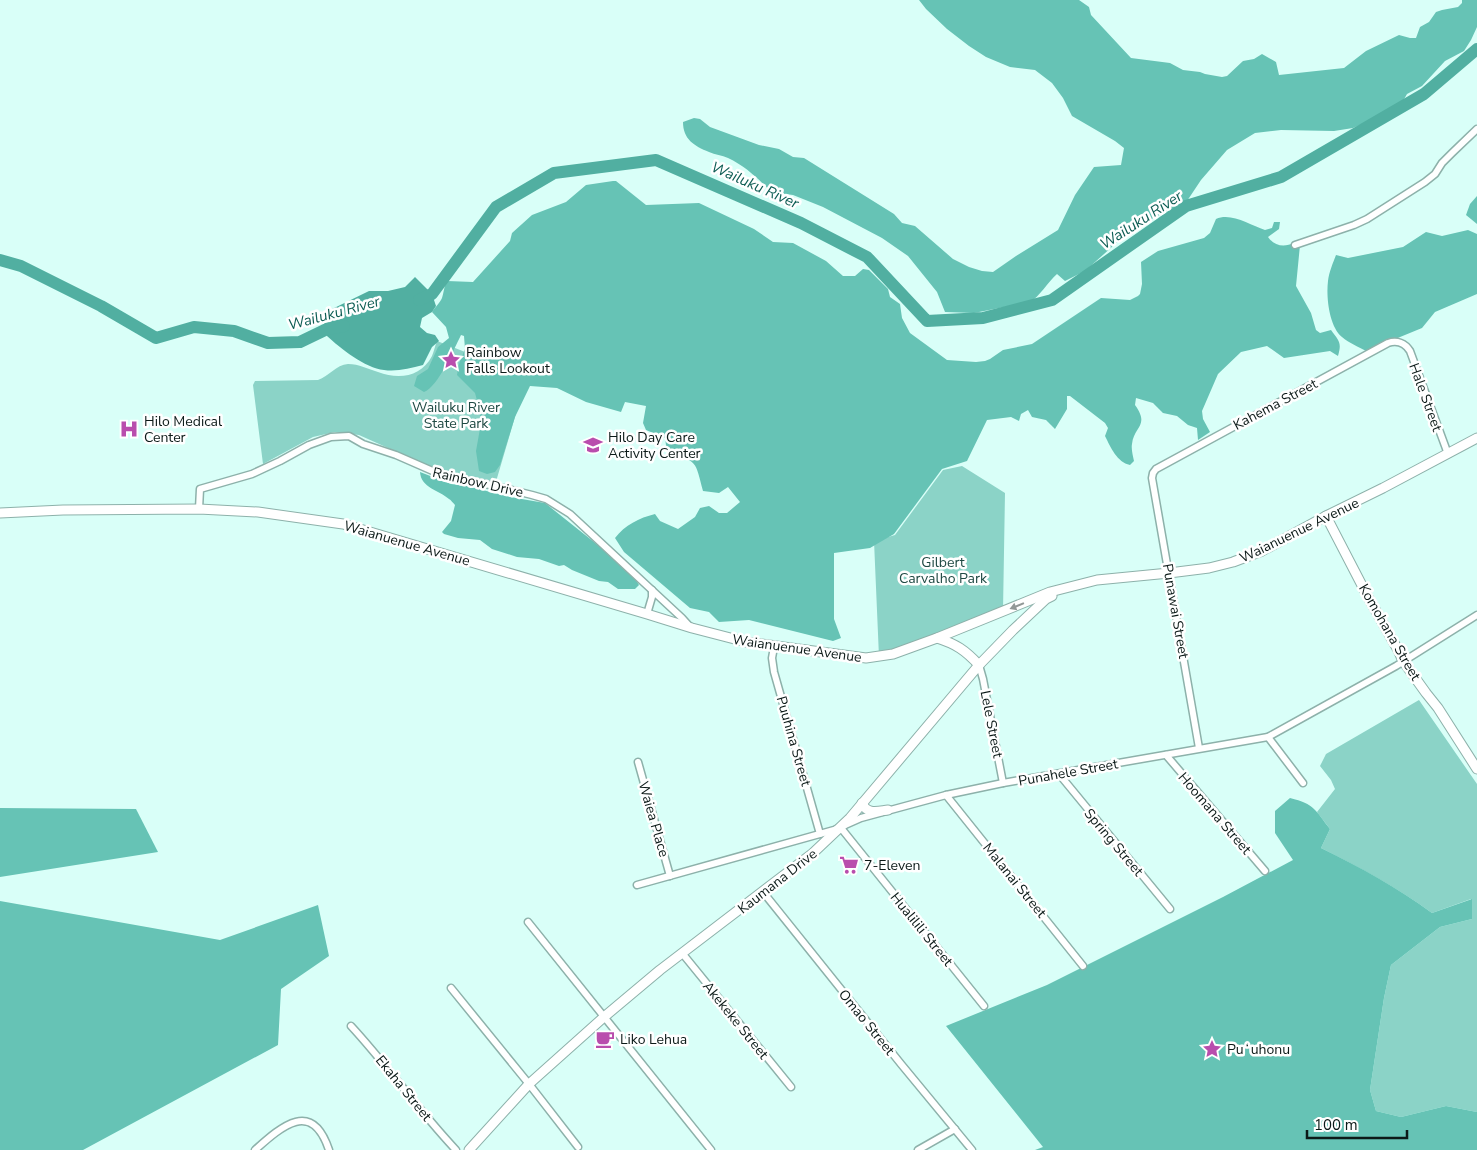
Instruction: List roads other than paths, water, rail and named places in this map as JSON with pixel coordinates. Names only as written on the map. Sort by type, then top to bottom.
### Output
[{"type":"street","points":[[1295,244],[1367,219],[1425,182],[1477,129]]},
{"type":"street","name":"Kahema Street","points":[[1153,473],[1158,468],[1388,343],[1401,343]]},
{"type":"street","name":"Hale Street","points":[[1401,343],[1410,351],[1448,454]]},
{"type":"street","name":"Rainbow Drive","points":[[199,509],[200,489],[252,474],[310,445],[331,437],[349,436],[363,444],[396,455],[444,476],[546,499],[570,514],[692,628]]},
{"type":"street","name":"Waianuenue Avenue","points":[[0,512],[199,509],[258,512],[343,524],[692,628],[746,642],[866,658],[893,654],[1050,592],[1098,580],[1209,568],[1233,562],[1262,551],[1477,438]]},
{"type":"street","name":"Punawai Street","points":[[1153,473],[1152,481],[1199,748]]},
{"type":"street","name":"Komohana Street","points":[[1326,516],[1403,661],[1438,708],[1477,770]]},
{"type":"street","name":"Kaumana Drive","points":[[470,1150],[529,1084],[604,1017],[650,978],[813,853],[841,828],[978,665],[1046,599],[1063,589]]},
{"type":"street","points":[[647,614],[652,590]]},
{"type":"street","name":"Punahele Street","points":[[637,885],[841,828],[861,818],[946,795],[1003,783],[1268,737],[1380,675],[1477,614]]},
{"type":"street","points":[[937,638],[966,651],[978,665]]},
{"type":"street","name":"Puuhina Street","points":[[774,647],[772,658],[774,672],[820,834]]},
{"type":"street","name":"Lele Street","points":[[978,665],[983,679],[1003,783]]},
{"type":"street","points":[[1268,737],[1303,783]]},
{"type":"street","name":"Hoomana Street","points":[[1166,756],[1265,871]]},
{"type":"street","name":"Waiea Place","points":[[638,762],[670,876]]},
{"type":"street","name":"Spring Street","points":[[1059,774],[1170,909]]},
{"type":"street","name":"Malanai Street","points":[[946,795],[1083,966]]},
{"type":"street","points":[[862,803],[871,812],[888,810]]},
{"type":"street","name":"Hualilili Street","points":[[841,828],[984,1006]]},
{"type":"street","name":"Omao Street","points":[[763,892],[972,1150]]},
{"type":"street","points":[[528,922],[711,1150]]},
{"type":"street","name":"Akekeke Street","points":[[682,953],[791,1087]]},
{"type":"street","points":[[451,988],[578,1147]]},
{"type":"street","name":"Ekaha Street","points":[[351,1026],[456,1150]]},
{"type":"street","points":[[255,1150],[286,1125],[301,1121],[307,1121],[318,1128],[326,1138],[330,1150]]},
{"type":"street","points":[[918,1150],[955,1129]]},
{"type":"water","points":[[415,277],[432,294],[436,306],[432,312],[422,318],[420,327],[427,333],[435,335],[439,341],[432,347],[423,365],[394,370],[384,370],[369,366],[353,357],[327,336],[327,329],[324,324],[328,311],[369,291],[388,291],[405,287]]},
{"type":"waterway","name":"Wailuku River","points":[[419,300],[432,294],[496,207],[554,173],[656,160],[801,223],[867,257],[927,321],[983,318],[1052,300],[1186,206],[1281,177],[1424,94],[1477,49]]},
{"type":"waterway","name":"Wailuku River","points":[[0,260],[21,266],[101,306],[156,338],[194,327],[234,331],[268,343],[300,342],[327,329],[344,326]]},
{"type":"place","name":"Rainbow Falls Lookout","points":[[451,360]]},
{"type":"place","name":"Hilo Medical Center","points":[[129,429]]},
{"type":"place","name":"Hilo Day Care Activity Center","points":[[593,445]]},
{"type":"place","name":"7-Eleven","points":[[849,865]]},
{"type":"place","name":"Liko Lehua","points":[[605,1039]]},
{"type":"place","name":"Puʻuhonu","points":[[1212,1049]]},
{"type":"park label","name":"Wailuku River State Park","points":[[456,416]]},
{"type":"park label","name":"Gilbert Carvalho Park","points":[[943,570]]}]
